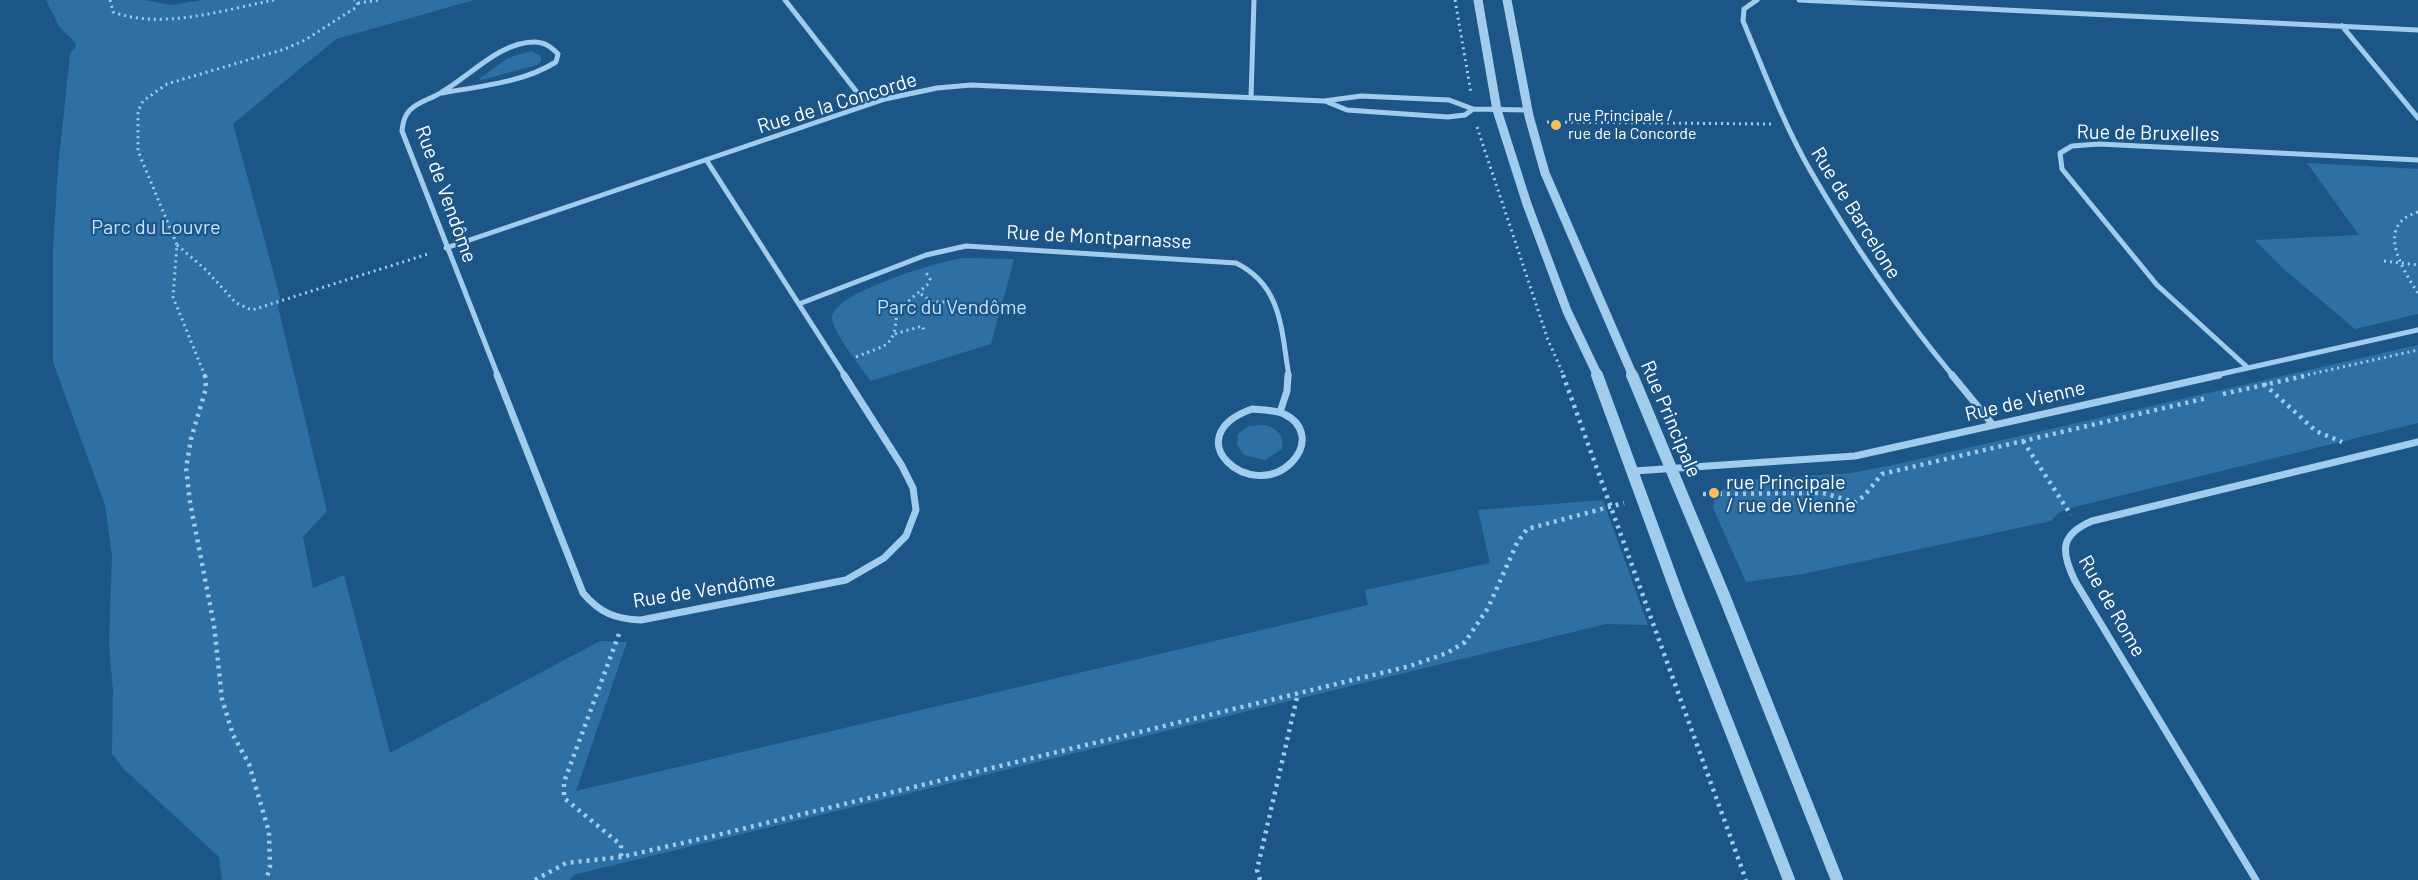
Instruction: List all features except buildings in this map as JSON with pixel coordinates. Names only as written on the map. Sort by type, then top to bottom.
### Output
[{"type":"street","points":[[785,0],[867,105]]},
{"type":"street","points":[[1251,98],[1254,0]]},
{"type":"street","points":[[1478,0],[1497,110],[1555,282],[1587,349],[1634,471],[1679,599],[1789,880]]},
{"type":"street","name":"Rue Principale","points":[[1507,0],[1527,110],[1556,202],[1570,226],[1837,880]]},
{"type":"street","name":"Rue de Barcelone","points":[[1756,0],[1743,9],[1743,21],[1779,106],[1810,170],[1905,318],[1993,425]]},
{"type":"street","points":[[1799,0],[2418,30]]},
{"type":"street","points":[[2342,26],[2418,118]]},
{"type":"street","name":"Rue de Vendôme","points":[[442,93],[540,72],[556,62],[558,54],[555,49],[543,43],[513,46],[442,93],[408,112],[403,120],[402,131],[446,248],[584,593],[596,610],[612,618],[641,620],[846,580],[862,573],[892,551],[911,527],[915,496],[909,480],[707,161]]},
{"type":"street","name":"Rue de la Concorde","points":[[446,248],[867,105],[937,88],[971,85],[1324,101],[1350,96],[1449,100],[1473,109],[1527,110]]},
{"type":"street","name":"Rue de la Concorde","points":[[1324,101],[1347,110],[1448,117],[1465,115],[1473,109]]},
{"type":"street","name":"Rue de Bruxelles","points":[[2247,367],[2157,285],[2062,169],[2058,161],[2059,154],[2074,145],[2107,144],[2418,160]]},
{"type":"street","name":"Rue de Montparnasse","points":[[799,304],[926,255],[966,246],[1236,263],[1260,275],[1273,295],[1289,378],[1280,412]]},
{"type":"street","name":"Rue de Vienne","points":[[1634,471],[1855,456],[2418,330]]},
{"type":"street","points":[[1252,409],[1280,412],[1295,422],[1304,436],[1304,447],[1300,457],[1292,465],[1280,472],[1252,474],[1227,462],[1220,452],[1217,441],[1220,430],[1227,420],[1252,409]]},
{"type":"street","name":"Rue de Rome","points":[[2256,880],[2072,574],[2064,554],[2065,543],[2070,532],[2091,521],[2418,442]]},
{"type":"path","points":[[110,0],[113,12],[120,16],[148,19],[184,16],[274,0]]},
{"type":"path","points":[[380,0],[356,2],[343,17],[304,40],[263,56],[167,84],[143,101],[138,111],[136,123],[138,151],[177,245],[206,270],[236,303],[252,310],[428,254]]},
{"type":"path","points":[[1455,0],[1470,85]]},
{"type":"path","points":[[1551,121],[1773,124]]},
{"type":"path","points":[[1479,136],[1548,340],[1611,506],[1746,880]]},
{"type":"path","points":[[2418,212],[2403,216],[2396,223],[2394,242],[2402,264],[2418,293]]},
{"type":"path","points":[[177,245],[173,297],[205,373],[206,388],[191,439],[186,468],[190,502],[214,625],[222,699],[233,735],[249,764],[269,832],[270,867],[266,880]]},
{"type":"path","points":[[2384,261],[2418,265]]},
{"type":"path","points":[[856,357],[889,342],[895,334],[897,311],[921,294],[930,279],[923,268]]},
{"type":"path","points":[[921,294],[932,302],[946,302]]},
{"type":"path","points":[[895,334],[922,326],[924,330]]},
{"type":"path","points":[[1710,493],[1822,493],[1855,502],[1864,496],[1882,474],[2418,350]]},
{"type":"path","points":[[2264,384],[2316,431],[2342,442],[2358,456]]},
{"type":"path","points":[[2025,442],[2067,509]]},
{"type":"path","points":[[536,880],[566,863],[621,857],[1410,666],[1447,653],[1465,642],[1476,629],[1523,533],[1533,526],[1611,506]]},
{"type":"path","points":[[614,643],[564,782],[564,798],[621,845],[621,857]]},
{"type":"path","points":[[1260,880],[1257,870],[1298,693]]},
{"type":"green space","name":"Parc du Louvre","points":[[46,0],[144,0],[171,5],[203,0],[474,0],[336,39],[233,124],[280,297],[278,307],[327,511],[303,537],[313,588],[344,575],[390,753],[600,641],[627,642],[576,791],[1368,605],[1365,590],[1490,563],[1478,510],[1603,500],[1648,625],[1606,624],[573,875],[570,880],[222,880],[219,857],[125,770],[112,754],[113,690],[109,644],[112,555],[105,505],[53,362],[53,251],[58,168],[70,54],[76,46],[75,42],[60,28]]},
{"type":"green space","points":[[531,51],[541,56],[541,61],[537,65],[481,80],[480,78],[508,58]]},
{"type":"green space","points":[[2307,163],[2418,169],[2418,314],[2355,329],[2287,272],[2255,240],[2359,235]]},
{"type":"green space","name":"Parc du Vendôme","points":[[963,258],[1014,259],[991,344],[871,381],[848,350],[833,324],[832,318],[837,308],[849,298],[889,280],[933,265]]},
{"type":"green space","points":[[2418,345],[2418,423],[2074,507],[2058,513],[2051,521],[1803,574],[1746,582],[1713,508],[1719,493],[1727,488],[1744,484],[1745,480],[1851,473],[1893,465]]},
{"type":"green space","points":[[1265,425],[1279,433],[1283,444],[1282,449],[1265,460],[1244,455],[1237,445],[1238,434],[1249,426]]},
{"type":"place","name":"rue Principale / rue de la Concorde","points":[[1556,125]]},
{"type":"place","name":"rue Principale / rue de Vienne","points":[[1714,493]]}]
